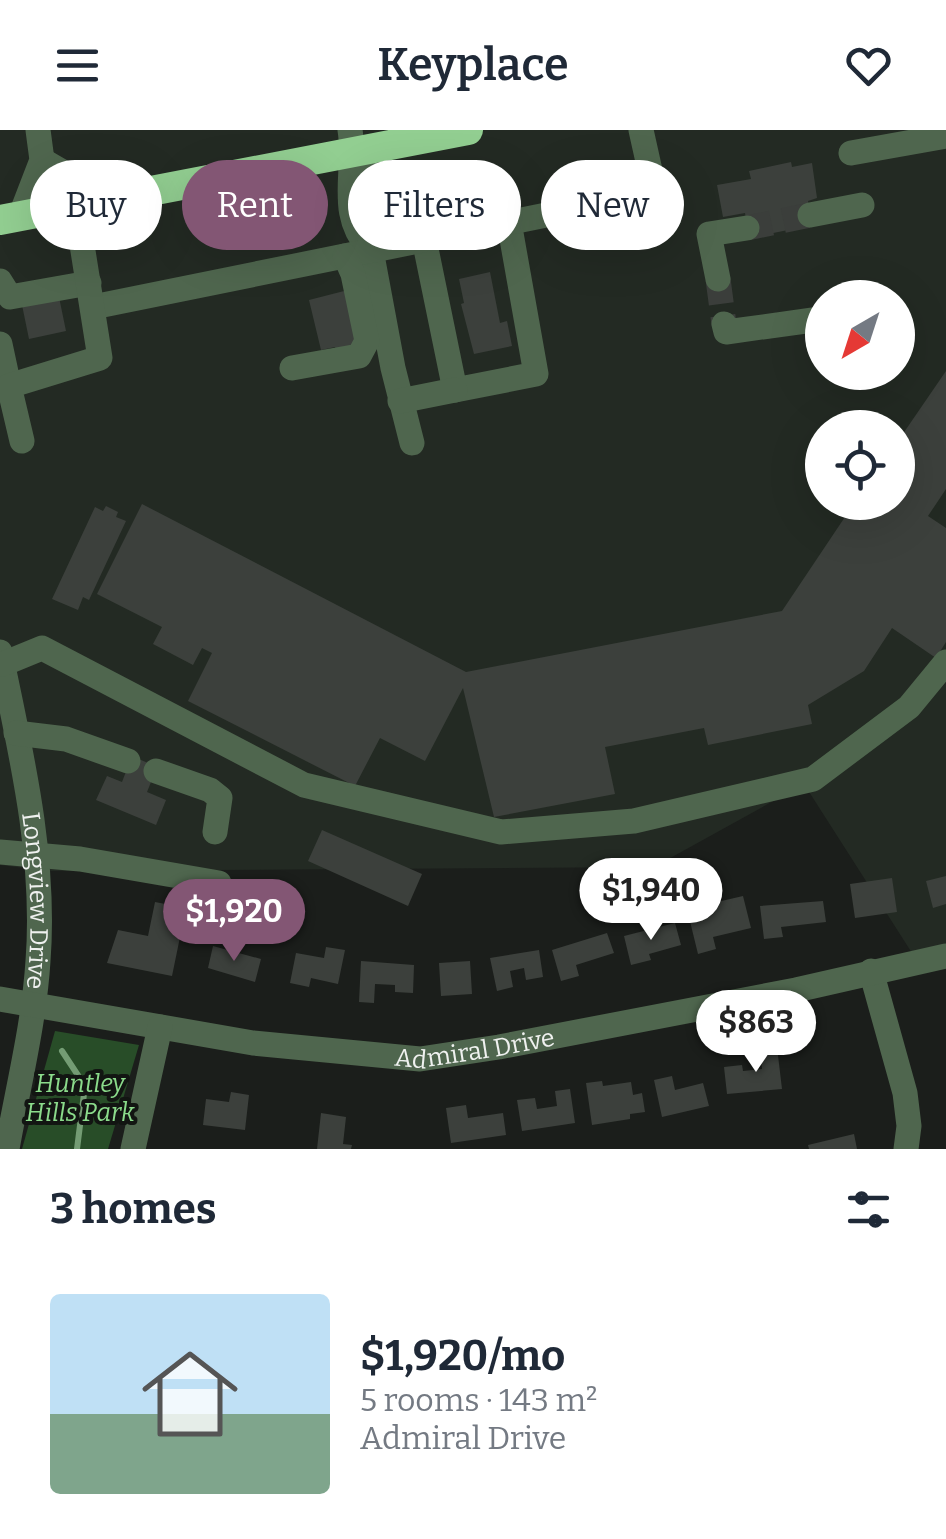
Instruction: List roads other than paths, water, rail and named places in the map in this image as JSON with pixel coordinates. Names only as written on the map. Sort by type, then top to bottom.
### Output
[{"type":"highway","points":[[162,188],[352,141],[468,130]]},
{"type":"street","points":[[38,130],[42,160]]},
{"type":"street","points":[[521,220],[655,193],[641,130]]},
{"type":"street","points":[[850,154],[946,136]]},
{"type":"street","points":[[10,218],[30,182]]},
{"type":"street","points":[[810,215],[862,205]]},
{"type":"street","points":[[718,280],[710,234],[747,228]]},
{"type":"street","points":[[5,387],[100,358],[83,250]]},
{"type":"street","points":[[3,297],[90,295],[372,250],[400,401],[412,444]]},
{"type":"street","points":[[426,250],[455,390]]},
{"type":"street","points":[[400,401],[536,374],[514,250]]},
{"type":"street","points":[[292,368],[360,356],[368,342],[353,274],[345,256]]},
{"type":"street","points":[[724,324],[726,332],[805,320]]},
{"type":"street","points":[[0,344],[5,387],[22,441]]},
{"type":"street","points":[[1,658],[42,648],[304,785],[501,832],[634,821],[812,779],[909,706],[946,662]]},
{"type":"street","name":"Longview Drive","points":[[1,658],[5,704],[16,733],[11,761],[37,856],[38,964],[7,1149]]},
{"type":"street","points":[[16,733],[66,739],[128,761]]},
{"type":"street","points":[[156,771],[210,790],[220,798],[215,832]]},
{"type":"street","points":[[0,852],[80,858],[218,884]]},
{"type":"street","name":"Admiral Drive","points":[[0,999],[253,1043],[420,1058],[498,1047],[778,993],[946,956]]},
{"type":"street","points":[[872,971],[905,1093],[909,1126],[906,1149]]},
{"type":"street","points":[[133,1149],[160,1026]]},
{"type":"waterway","points":[[62,1051],[85,1086],[77,1149]]},
{"type":"tunnel","points":[[747,228],[810,215]]},
{"type":"tunnel","points":[[718,279],[724,324]]},
{"type":"park label","name":"Huntley Hills Park","points":[[80,1098]]}]
